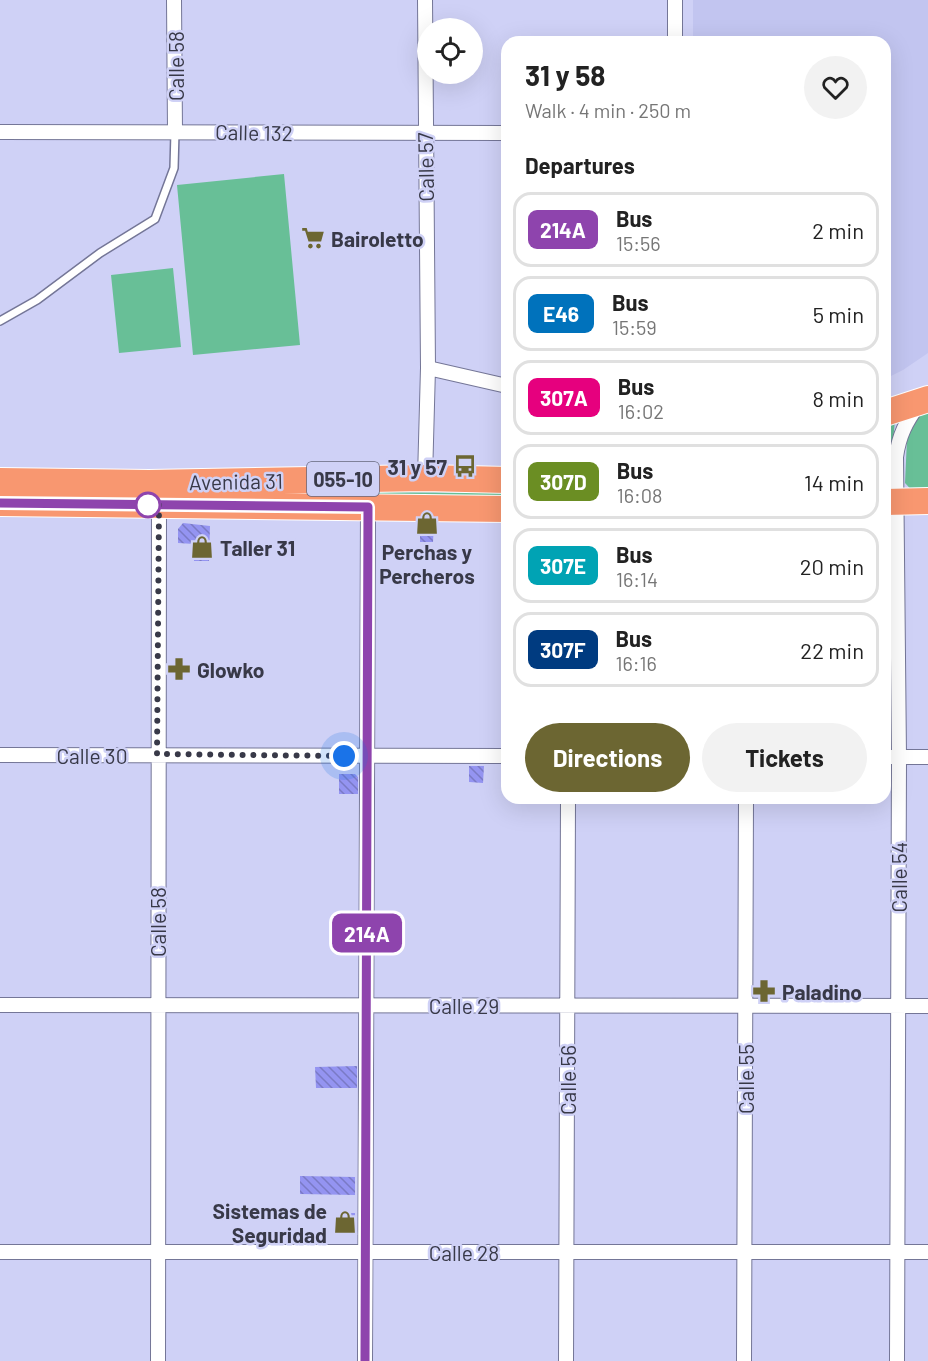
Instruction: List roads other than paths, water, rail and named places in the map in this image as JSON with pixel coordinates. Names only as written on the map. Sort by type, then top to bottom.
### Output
[{"type":"highway","points":[[891,411],[925,399]]},
{"type":"highway","name":"Avenida 31","points":[[0,503],[425,478],[501,480]]},
{"type":"highway","name":"Avenida 31","points":[[0,481],[368,507],[501,509]]},
{"type":"highway","points":[[891,502],[928,501]]},
{"type":"street","name":"Calle 58","points":[[174,0],[175,131]]},
{"type":"street","name":"Calle 57","points":[[425,0],[428,368],[425,478]]},
{"type":"street","points":[[675,0],[675,36]]},
{"type":"street","name":"Calle 132","points":[[0,132],[501,133]]},
{"type":"street","points":[[428,368],[501,385]]},
{"type":"street","name":"Calle 54","points":[[897,1361],[898,1005],[892,757],[891,502],[899,438],[906,422],[925,399]]},
{"type":"street","name":"Calle 58","points":[[158,1361],[159,494]]},
{"type":"street","points":[[365,1361],[368,507]]},
{"type":"street","name":"Calle 30","points":[[0,755],[501,756]]},
{"type":"street","points":[[892,757],[928,757]]},
{"type":"street","name":"Calle 56","points":[[566,1361],[568,804]]},
{"type":"street","name":"Calle 55","points":[[744,1361],[746,804]]},
{"type":"street","name":"Calle 29","points":[[0,1005],[928,1005]]},
{"type":"street","name":"Calle 28","points":[[0,1252],[928,1252]]},
{"type":"lane","points":[[0,321],[38,300],[100,253],[155,219],[174,168],[175,131]]},
{"type":"place","name":"Bairoletto","points":[[313,238]]},
{"type":"place","name":"31 y 57","points":[[465,466]]},
{"type":"place","name":"Perchas y Percheros","points":[[427,523]]},
{"type":"place","name":"Taller 31","points":[[202,547]]},
{"type":"place","name":"Glowko","points":[[179,669]]},
{"type":"place","name":"Paladino","points":[[764,991]]},
{"type":"place","name":"Sistemas de Seguridad","points":[[345,1222]]}]
